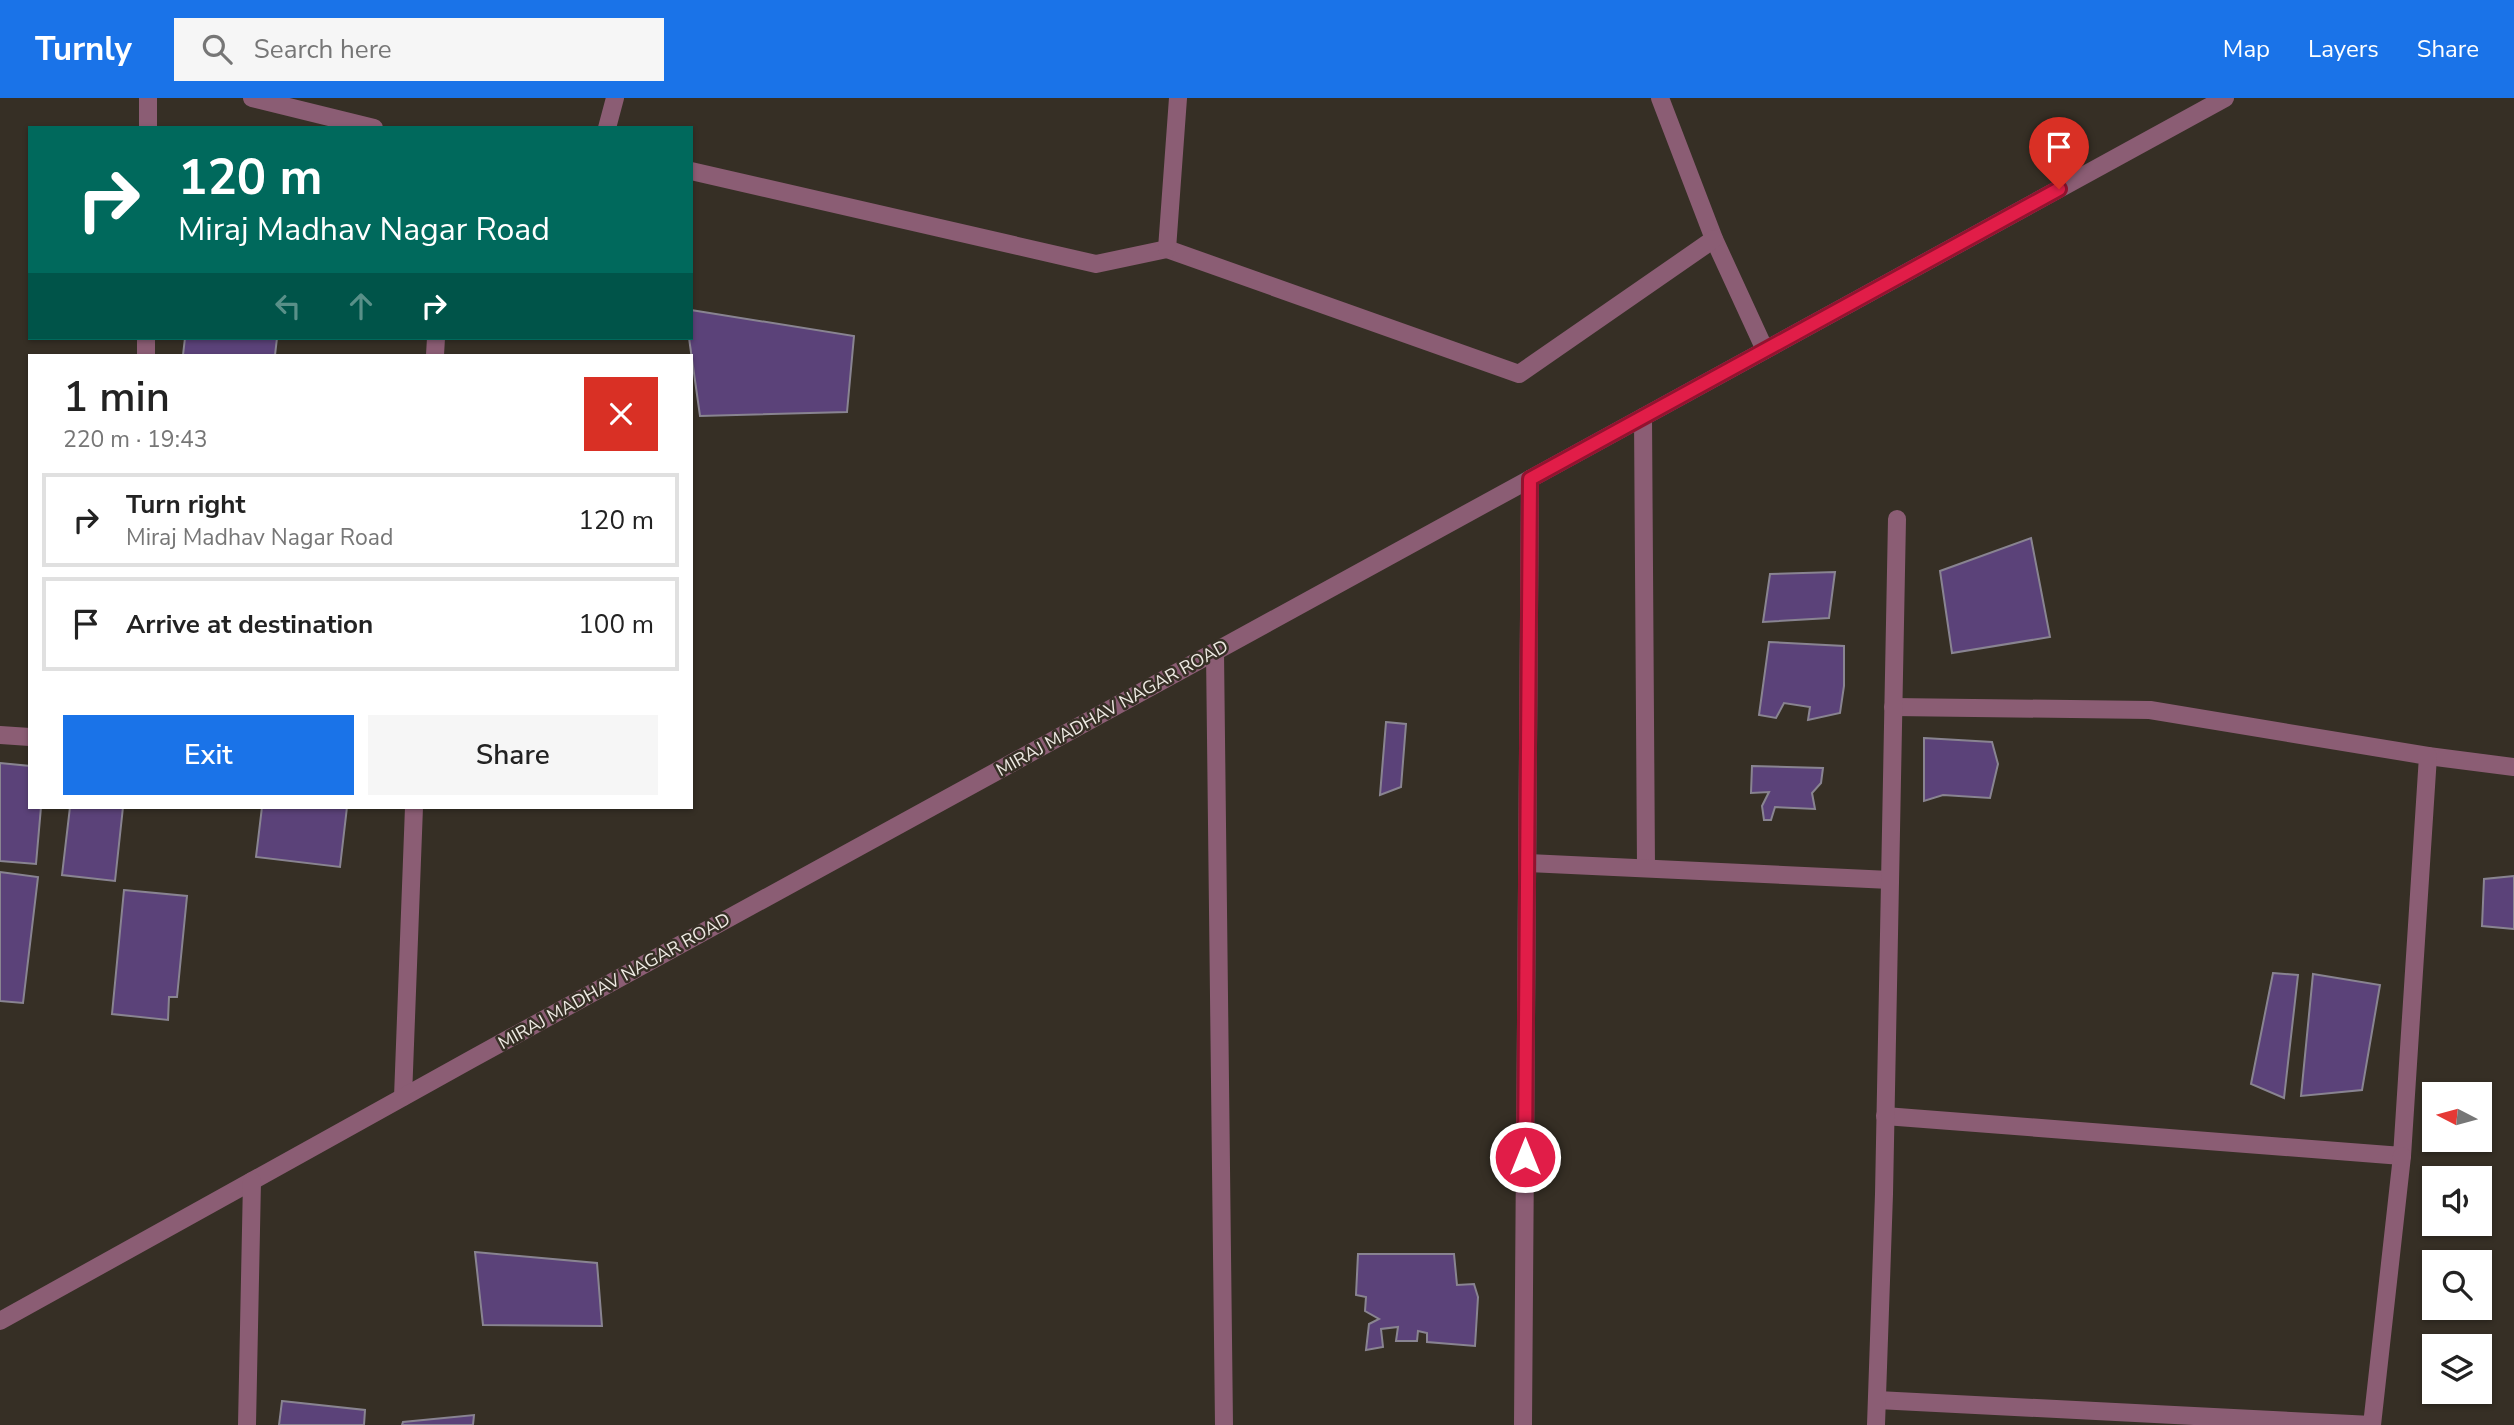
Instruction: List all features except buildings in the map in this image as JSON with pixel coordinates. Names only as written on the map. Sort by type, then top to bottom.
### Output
[{"type":"street","points":[[148,98],[148,126]]},
{"type":"street","points":[[252,98],[366,126]]},
{"type":"street","points":[[608,126],[615,98]]},
{"type":"street","points":[[1167,249],[1178,98]]},
{"type":"street","points":[[1660,98],[1714,239],[1765,350]]},
{"type":"street","name":"MIRAJ MADHAV NAGAR ROAD","points":[[0,1321],[403,1097],[2225,98]]},
{"type":"street","points":[[693,171],[1096,264],[1167,249],[1518,374],[1714,239]]},
{"type":"street","points":[[1643,417],[1646,868]]},
{"type":"street","points":[[1523,1425],[1530,479]]},
{"type":"street","points":[[1876,1425],[1897,519]]},
{"type":"street","points":[[1215,652],[1224,1425]]},
{"type":"street","points":[[1893,706],[2150,709],[2428,756],[2514,767]]},
{"type":"street","points":[[0,735],[28,737]]},
{"type":"street","points":[[1877,1400],[2372,1425],[2402,1156],[2428,756]]},
{"type":"street","points":[[403,1097],[414,809]]},
{"type":"street","points":[[1528,863],[1890,880]]},
{"type":"street","points":[[1885,1116],[2402,1156]]},
{"type":"street","points":[[247,1425],[252,1181]]},
{"type":"route","points":[[1525,1157],[1530,479],[2059,189]]}]
